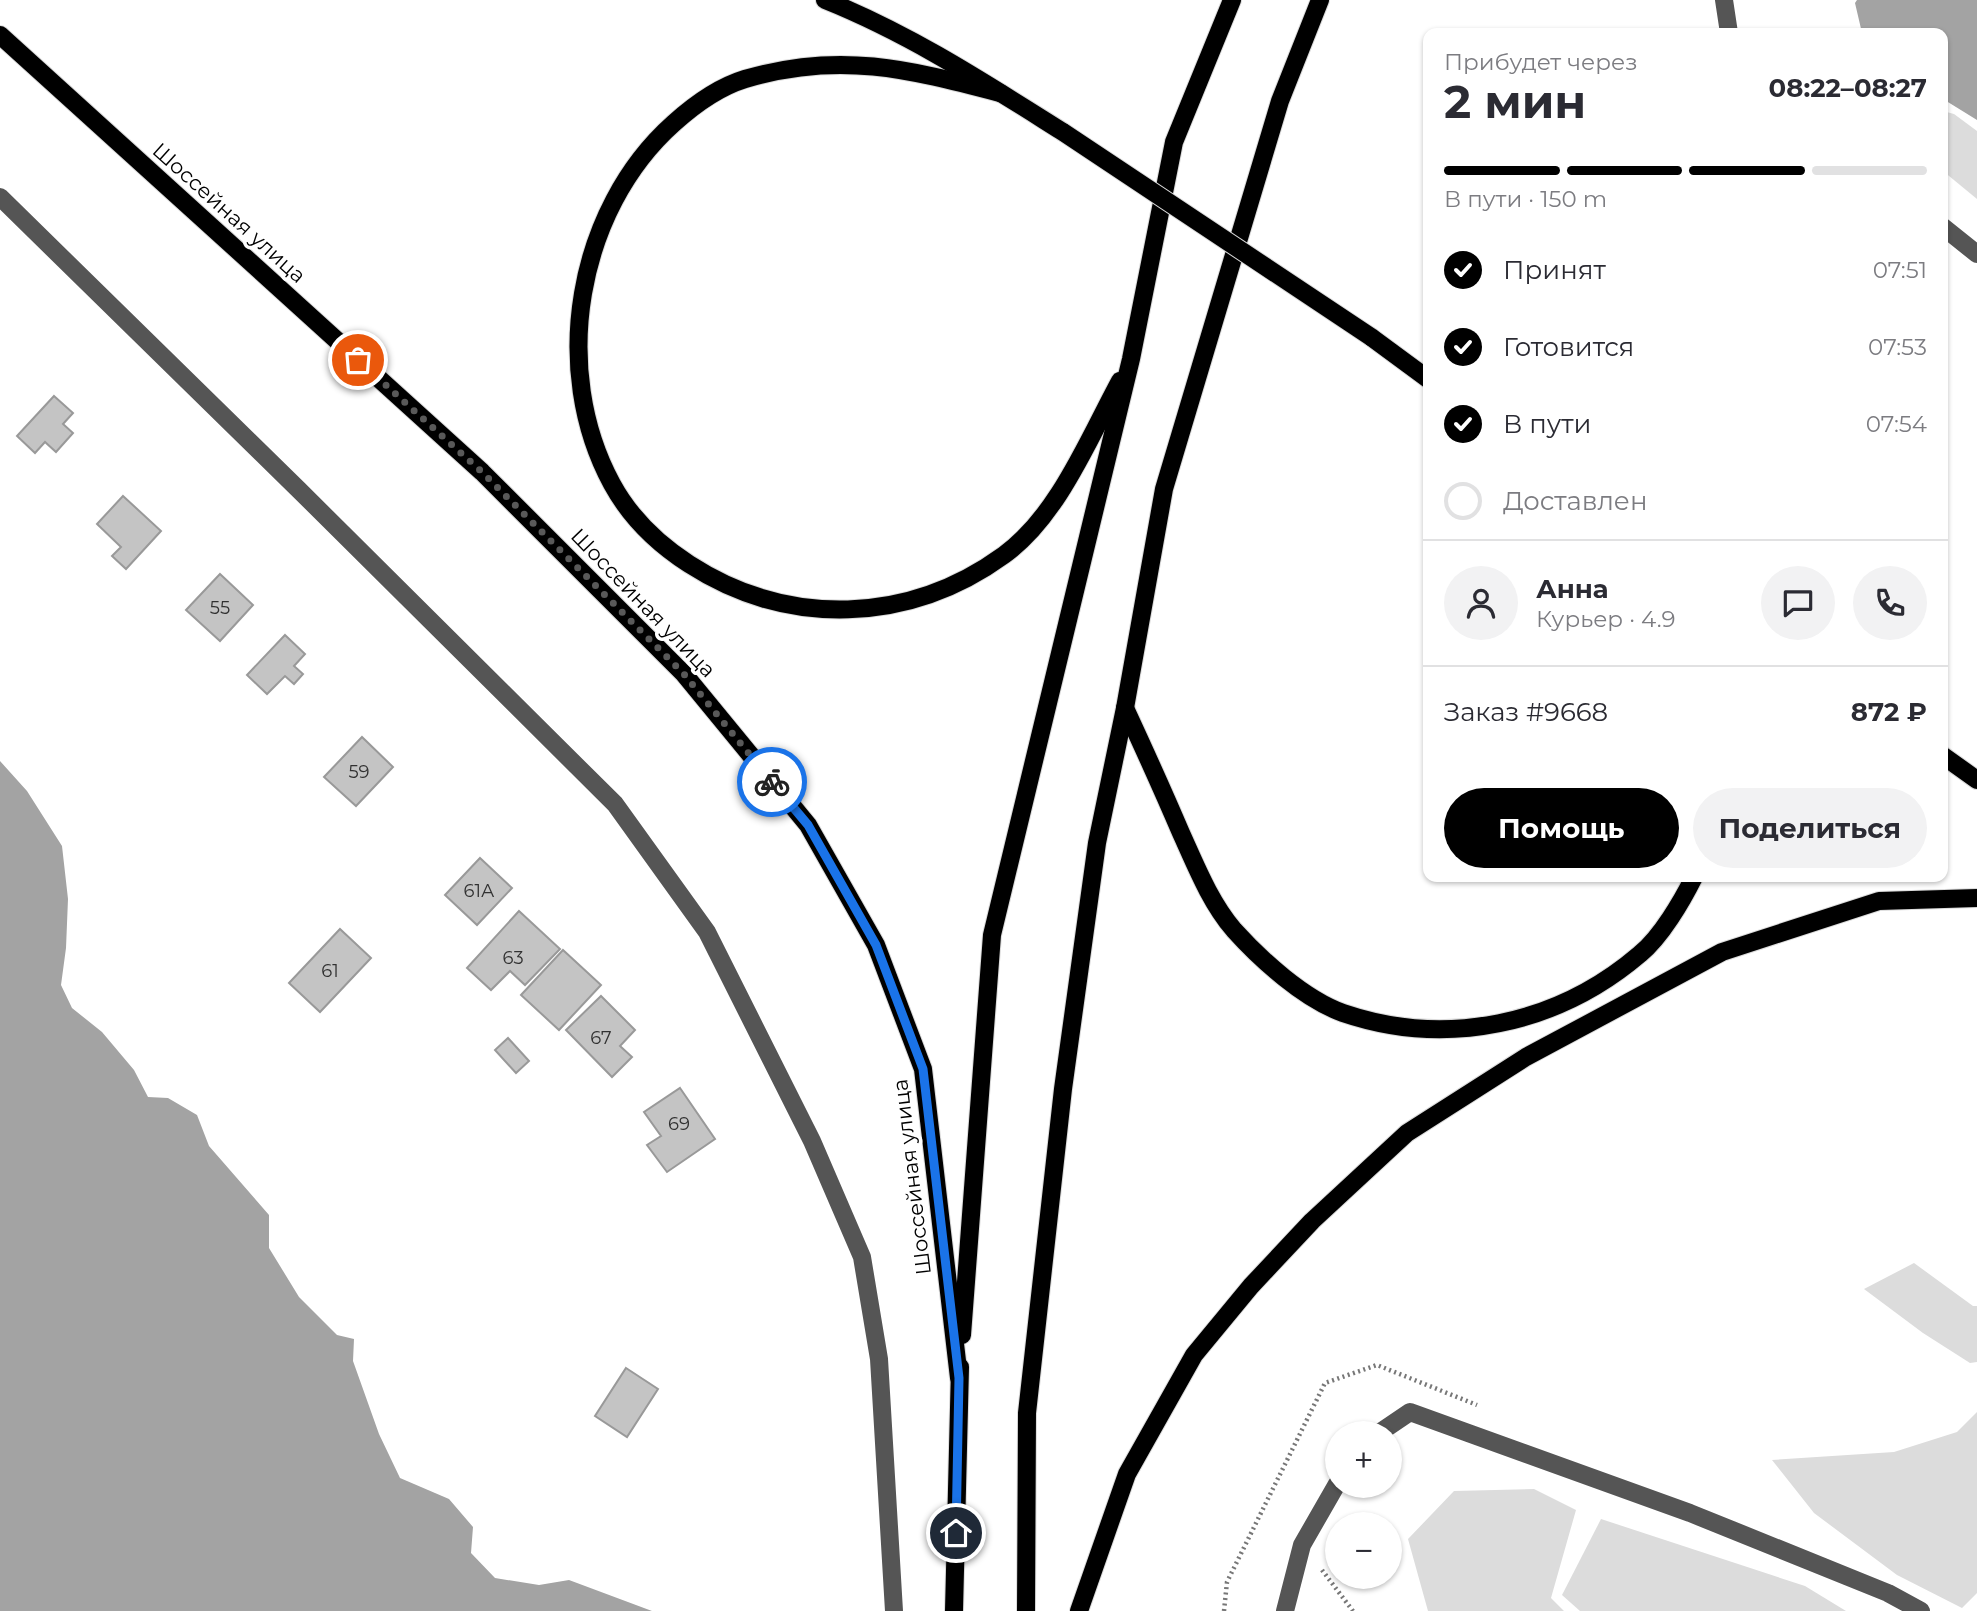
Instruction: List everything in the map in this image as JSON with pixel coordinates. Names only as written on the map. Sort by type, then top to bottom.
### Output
[{"type":"main road","points":[[825,0],[869,18],[934,52],[1000,93],[1371,337],[1423,375]]},
{"type":"main road","points":[[954,1611],[959,1378],[992,935],[1131,359],[1174,142],[1232,0]]},
{"type":"main road","points":[[1026,1611],[1027,1413],[1063,1089],[1095,857],[1164,489],[1280,101],[1320,0]]},
{"type":"main road","name":"Шоссейная улица","points":[[0,35],[482,472],[684,674],[808,825],[876,945],[923,1069],[959,1378]]},
{"type":"main road","points":[[1000,93],[919,72],[860,64],[796,67],[741,80],[695,105],[660,136],[632,170],[606,217],[589,266],[580,308],[578,356],[583,403],[594,444],[613,486],[638,521],[667,550],[711,578],[755,598],[804,609],[855,610],[906,603],[958,583],[1006,554],[1033,528],[1062,489],[1131,359]]},
{"type":"main road","points":[[1125,708],[1205,887],[1232,927],[1265,962],[1303,991],[1340,1012],[1383,1023],[1438,1029],[1476,1028],[1516,1021],[1581,996],[1641,953],[1680,904],[1691,882]]},
{"type":"main road","points":[[1948,759],[1977,780]]},
{"type":"main road","points":[[1079,1611],[1127,1474],[1194,1355],[1251,1286],[1312,1221],[1407,1133],[1526,1057],[1722,952],[1880,901],[1977,898]]},
{"type":"street","points":[[1724,0],[1728,28]]},
{"type":"street","points":[[0,197],[615,804],[707,932],[812,1141],[862,1257],[879,1359],[894,1611]]},
{"type":"street","points":[[1948,231],[1977,254]]},
{"type":"street","points":[[1397,1421],[1410,1412],[1690,1513],[1888,1593],[1921,1611]]},
{"type":"street","points":[[1285,1611],[1302,1545],[1329,1498]]},
{"type":"path","points":[[1302,1545],[1353,1611]]},
{"type":"shaded area","points":[[1857,0],[1977,0],[1977,120],[1948,102],[1948,28],[1861,28],[1855,3]]},
{"type":"shaded area","points":[[1948,112],[1977,131],[1977,199],[1948,175]]},
{"type":"shaded area","points":[[0,761],[27,791],[62,846],[68,899],[61,985],[72,1008],[102,1032],[134,1070],[148,1097],[168,1098],[197,1115],[209,1146],[269,1215],[269,1248],[299,1297],[337,1335],[354,1339],[353,1361],[379,1434],[400,1478],[449,1499],[473,1527],[471,1553],[495,1578],[539,1585],[569,1580],[652,1611],[0,1611]]},
{"type":"shaded area","points":[[1914,1263],[1973,1306],[1977,1306],[1977,1362],[1970,1363],[1923,1333],[1864,1289]]},
{"type":"shaded area","points":[[1977,1412],[1977,1593],[1962,1608],[1897,1575],[1814,1513],[1772,1460],[1894,1452],[1957,1432]]},
{"type":"shaded area","points":[[1534,1489],[1576,1510],[1551,1598],[1564,1611],[1428,1611],[1408,1539],[1454,1491]]},
{"type":"shaded area","points":[[1601,1519],[1805,1586],[1846,1611],[1580,1611],[1562,1595]]},
{"type":"building","points":[[54,396],[73,413],[63,424],[73,433],[56,452],[45,442],[35,453],[17,436]]},
{"type":"building","points":[[123,496],[161,531],[126,569],[112,556],[121,547],[97,524]]},
{"type":"building","points":[[220,574],[253,605],[220,641],[186,610]]},
{"type":"building","points":[[285,635],[305,654],[294,666],[303,674],[294,684],[285,676],[267,694],[247,675]]},
{"type":"building","points":[[362,737],[393,767],[356,806],[324,777]]},
{"type":"building","points":[[480,858],[512,888],[477,925],[445,895]]},
{"type":"building","points":[[519,911],[560,949],[525,985],[510,971],[491,990],[467,968]]},
{"type":"building","points":[[340,929],[371,958],[320,1012],[289,983]]},
{"type":"building","points":[[563,950],[601,985],[559,1030],[521,995]]},
{"type":"building","points":[[601,996],[635,1030],[620,1046],[632,1057],[612,1077],[566,1030]]},
{"type":"building","points":[[508,1038],[529,1061],[516,1073],[495,1050]]},
{"type":"building","points":[[680,1088],[715,1139],[667,1172],[647,1145],[661,1136],[644,1112]]},
{"type":"building","points":[[626,1368],[658,1389],[627,1437],[595,1416]]},
{"type":"way so far","points":[[358,360],[482,472],[684,674],[772,782]]},
{"type":"route","points":[[772,782],[808,825],[876,945],[923,1069],[959,1378],[956,1533]]}]
